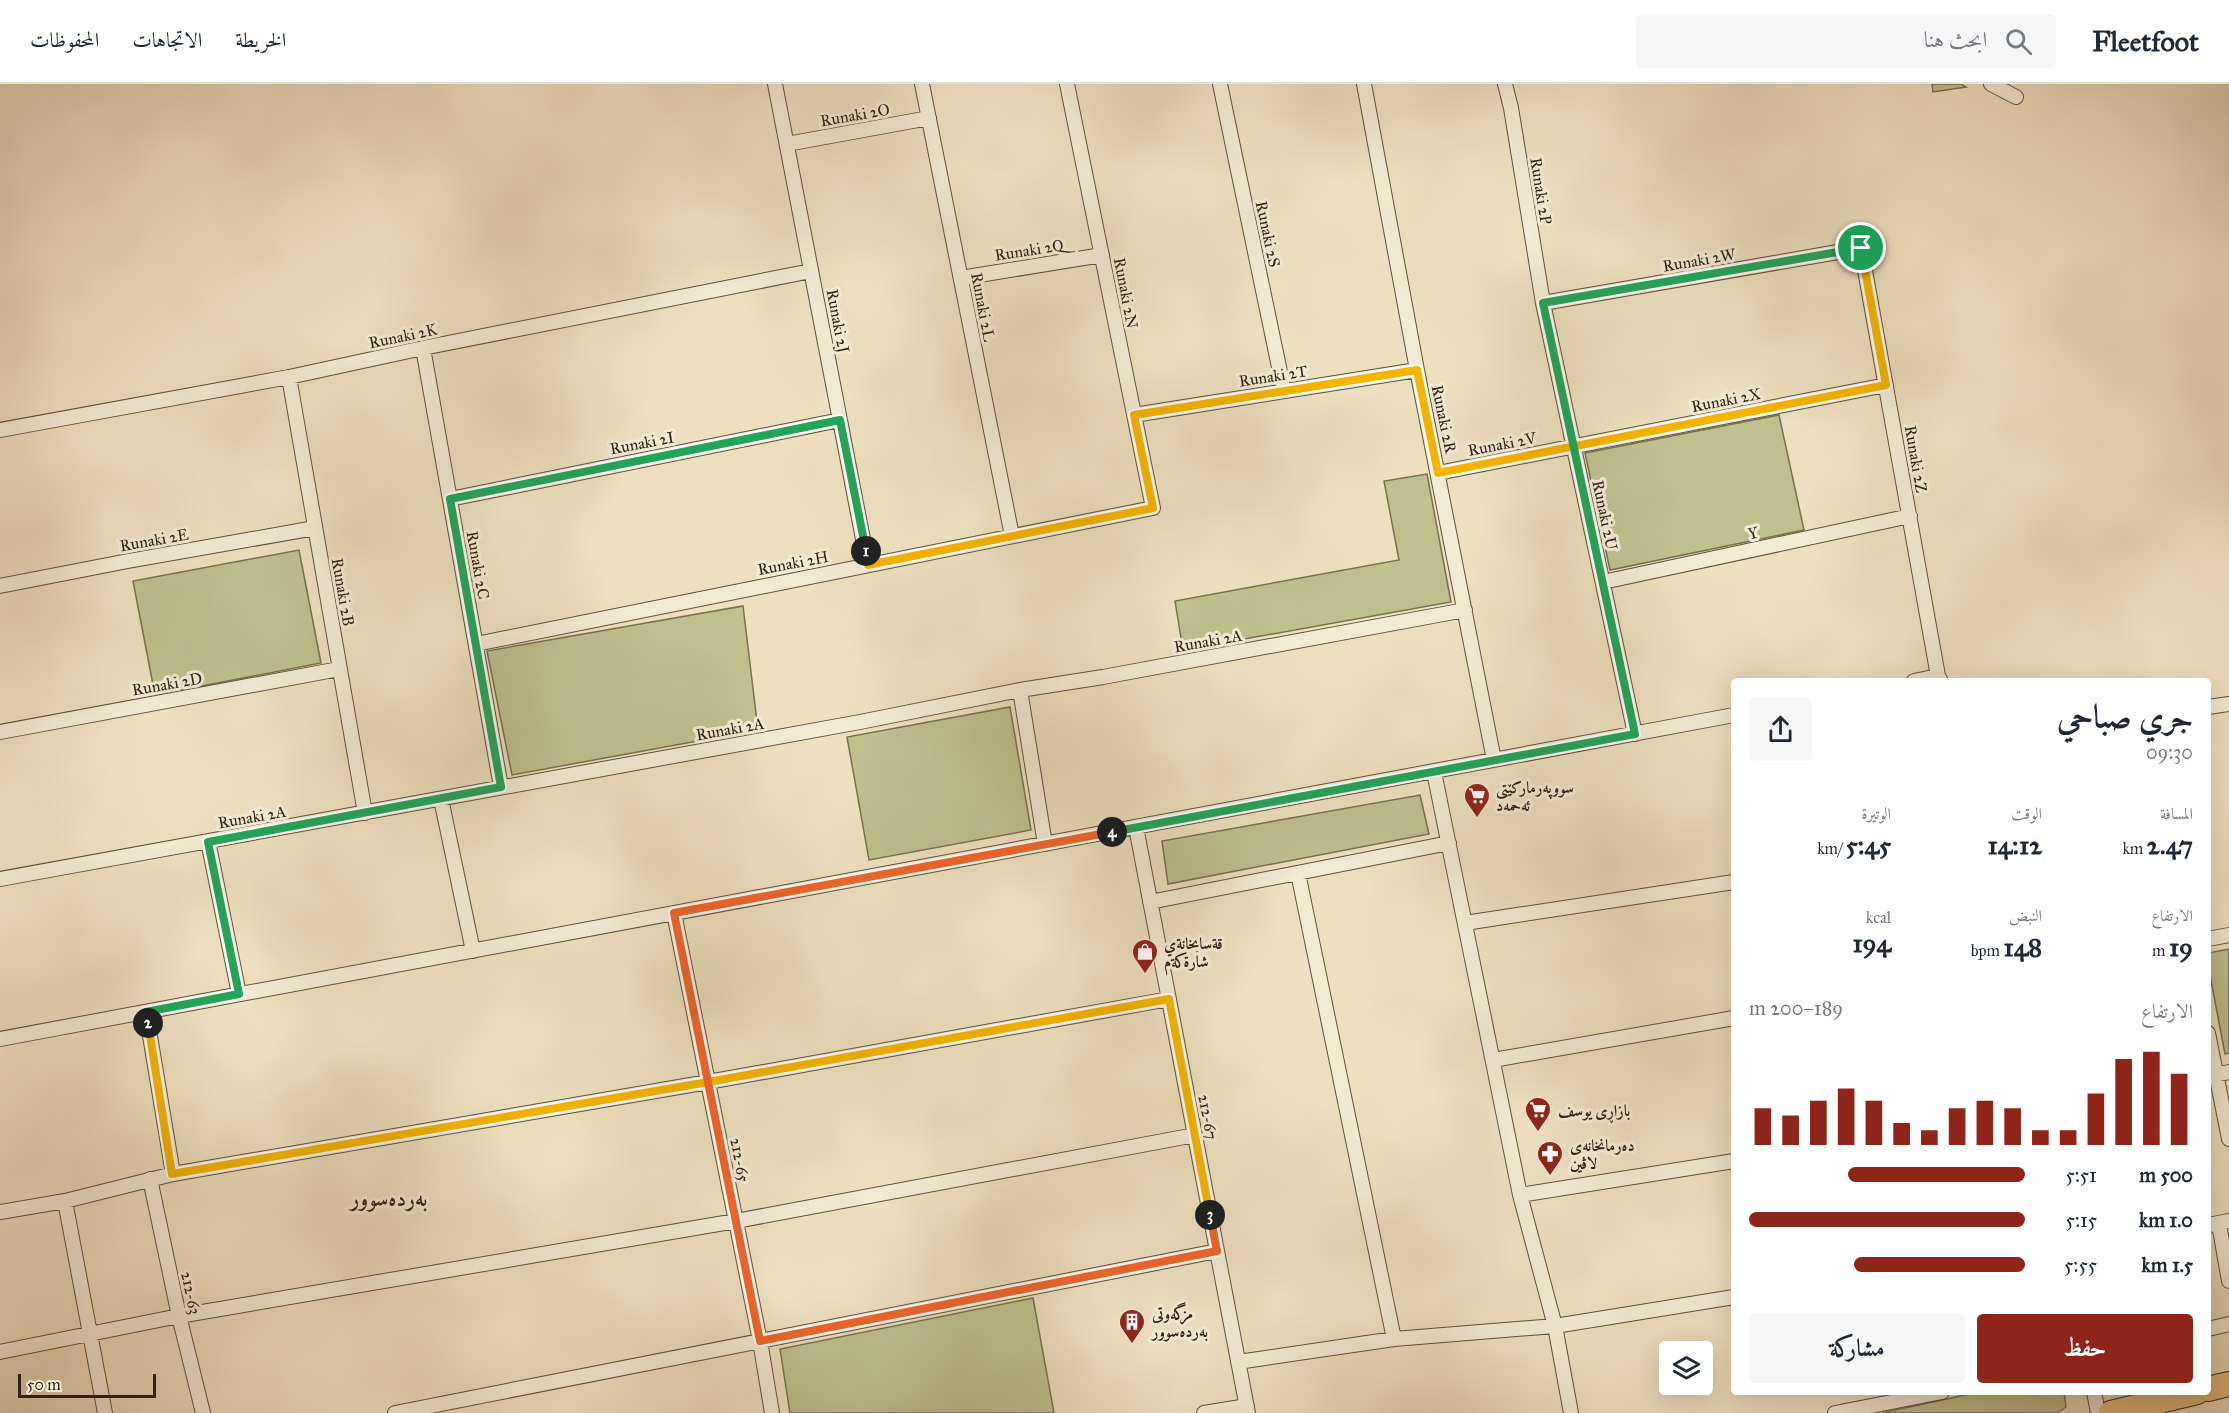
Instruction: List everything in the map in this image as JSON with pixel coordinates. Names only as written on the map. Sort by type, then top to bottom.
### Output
[{"type":"highway","points":[[2211,1388],[2229,1384]]},
{"type":"highway","points":[[2111,1413],[2185,1395]]},
{"type":"street","name":"Runaki 2J","points":[[775,84],[868,565]]},
{"type":"street","name":"Runaki 2L","points":[[922,84],[1012,536]]},
{"type":"street","name":"Runaki 2N","points":[[1067,84],[1153,508]]},
{"type":"street","name":"Runaki 2S","points":[[1220,84],[1284,391]]},
{"type":"street","name":"Runaki 2R","points":[[1364,84],[1417,370],[1494,760]]},
{"type":"street","name":"Runaki 2P","points":[[1505,84],[1511,108],[1543,303]]},
{"type":"street","points":[[1991,84],[2016,97]]},
{"type":"street","name":"Runaki 2O","points":[[787,144],[929,118]]},
{"type":"street","name":"Runaki 2W","points":[[1543,303],[1861,248]]},
{"type":"street","name":"Runaki 2Z","points":[[1861,248],[1940,678]]},
{"type":"street","name":"Runaki 2Q","points":[[961,278],[1102,255]]},
{"type":"street","name":"Runaki 2K","points":[[0,430],[289,377],[423,348],[812,271]]},
{"type":"street","name":"Runaki 2U","points":[[1543,303],[1635,734]]},
{"type":"street","name":"Runaki 2C","points":[[423,348],[501,787]]},
{"type":"street","name":"Runaki 2T","points":[[1134,415],[1417,370]]},
{"type":"street","name":"Runaki 2B","points":[[289,377],[365,813]]},
{"type":"street","name":"Runaki 2X","points":[[1573,447],[1886,385]]},
{"type":"street","name":"Runaki 2I","points":[[450,499],[840,420]]},
{"type":"street","name":"Runaki 2V","points":[[1438,473],[1573,447]]},
{"type":"street","name":"Runaki 2H","points":[[476,644],[1153,508]]},
{"type":"street","name":"Y","points":[[1603,582],[1910,516]]},
{"type":"street","name":"Runaki 2E","points":[[0,586],[315,528]]},
{"type":"street","name":"Runaki 2A","points":[[0,879],[1465,610]]},
{"type":"street","name":"Runaki 2D","points":[[0,732],[339,669]]},
{"type":"street","points":[[1020,690],[1045,844]]},
{"type":"street","points":[[2211,707],[2229,704]]},
{"type":"street","points":[[0,1039],[1731,716]]},
{"type":"street","points":[[1434,772],[1520,1195],[1555,1326],[1571,1413]]},
{"type":"street","points":[[441,799],[473,951]]},
{"type":"street","name":"212-67","points":[[1136,827],[1247,1409]]},
{"type":"street","points":[[208,842],[239,994]]},
{"type":"street","points":[[1150,902],[1449,843]]},
{"type":"street","points":[[1298,873],[1394,1339]]},
{"type":"street","points":[[1465,923],[1731,882]]},
{"type":"street","name":"212-65","points":[[674,913],[760,1341],[772,1413]]},
{"type":"street","points":[[2211,938],[2229,935]]},
{"type":"street","points":[[0,1212],[64,1201],[172,1174],[708,1082],[1169,999]]},
{"type":"street","points":[[146,1012],[172,1174]]},
{"type":"street","points":[[1493,1060],[1731,1019]]},
{"type":"street","points":[[2211,1045],[2229,1139]]},
{"type":"street","points":[[0,1352],[179,1316],[736,1221],[1195,1135]]},
{"type":"street","points":[[1520,1195],[1731,1161]]},
{"type":"street","name":"212-63","points":[[150,1179],[179,1316],[203,1413]]},
{"type":"street","points":[[64,1201],[105,1413]]},
{"type":"street","points":[[2219,1223],[2229,1281]]},
{"type":"street","points":[[395,1413],[1217,1251]]},
{"type":"street","points":[[1238,1362],[1394,1339],[1555,1326],[1731,1297]]},
{"type":"street","points":[[2211,1328],[2229,1324]]},
{"type":"street","points":[[1835,1413],[1927,1395]]},
{"type":"street","points":[[2095,1395],[2098,1413]]},
{"type":"street","points":[[1204,1413],[1247,1409]]},
{"type":"green space","points":[[1932,84],[1961,84],[1966,87],[1933,92]]},
{"type":"green space","points":[[1779,415],[1804,530],[1610,570],[1585,453]]},
{"type":"green space","points":[[1427,474],[1451,602],[1183,650],[1175,601],[1399,560],[1384,481]]},
{"type":"green space","points":[[299,550],[321,663],[155,695],[133,581]]},
{"type":"green space","points":[[743,606],[758,730],[512,775],[487,651]]},
{"type":"green space","points":[[1010,707],[1031,830],[869,860],[847,737]]},
{"type":"green space","points":[[1420,795],[1429,834],[1168,884],[1162,841]]},
{"type":"green space","points":[[2229,949],[2229,1053],[2225,1054],[2211,981],[2211,952]]},
{"type":"green space","points":[[1033,1298],[1054,1413],[790,1413],[780,1349]]},
{"type":"green space","points":[[1965,1395],[2064,1395],[2066,1407],[2057,1413],[1882,1413]]},
{"type":"place","name":"سووپەرمارکێتی ئەحمەد","points":[[1477,819]]},
{"type":"place","name":"قةسابخانةي شارةكةم","points":[[1145,975]]},
{"type":"place","name":"بازاڕی یوسف","points":[[1538,1133]]},
{"type":"place","name":"دەرمانخانەی لاڤین","points":[[1550,1177]]},
{"type":"place","name":"مزگەوتی بەردەسوور","points":[[1132,1345]]},
{"type":"district","name":"بەردەسوور","points":[[389,1198]]},
{"type":"route","points":[[1861,248],[1543,303],[1573,447],[1635,734],[674,913],[708,1082],[760,1341],[1217,1251],[1169,999],[708,1082],[172,1174],[146,1012],[239,994],[208,842],[501,787],[450,499],[840,420],[868,565],[1153,508],[1134,415],[1417,370],[1438,473],[1573,447],[1886,385],[1861,248]]}]
